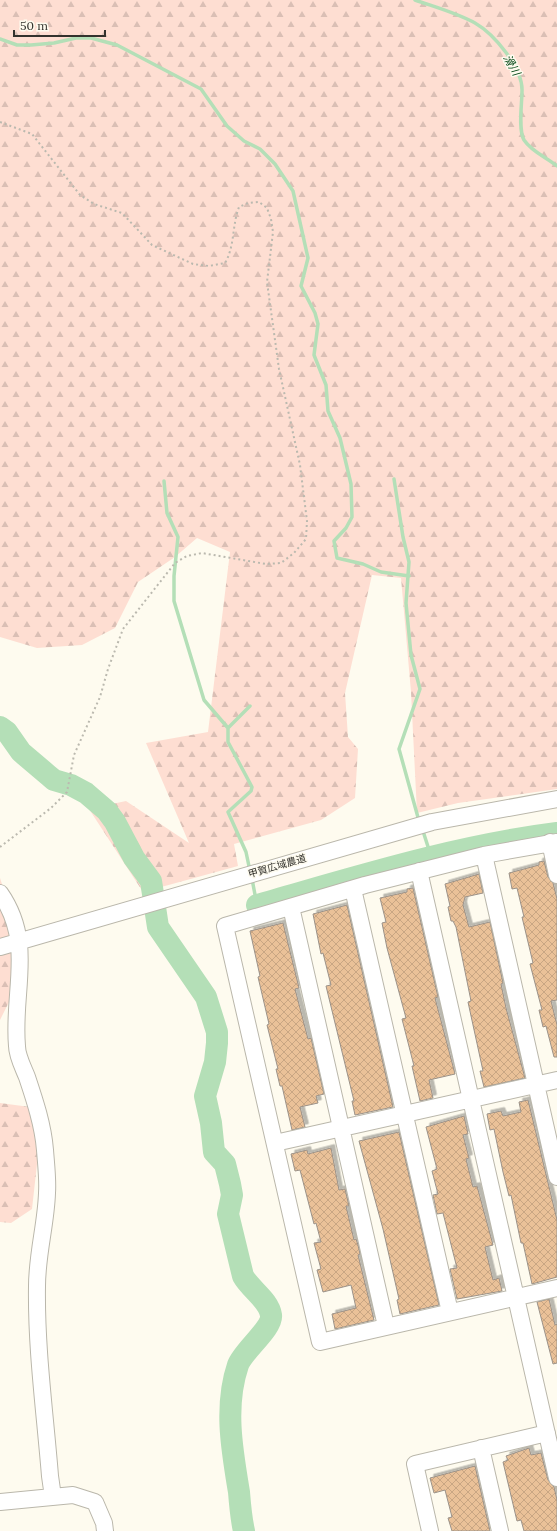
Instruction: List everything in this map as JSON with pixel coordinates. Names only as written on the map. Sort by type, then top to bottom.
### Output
[{"type":"street","name":"甲賀広域農道","points":[[0,947],[432,822],[557,799]]},
{"type":"street","points":[[557,875],[553,842],[484,854],[225,926],[320,1342],[557,1288]]},
{"type":"street","points":[[484,854],[557,1177]]},
{"type":"street","points":[[419,871],[557,1478]]},
{"type":"street","points":[[354,889],[450,1312]]},
{"type":"street","points":[[0,893],[6,901],[16,924],[21,963],[16,1026],[17,1048],[39,1112],[45,1148],[47,1186],[37,1263],[37,1312],[50,1476],[53,1496]]},
{"type":"street","points":[[291,907],[386,1326]]},
{"type":"street","points":[[275,1143],[557,1080]]},
{"type":"street","points":[[430,1531],[415,1464],[547,1433]]},
{"type":"street","points":[[481,1448],[500,1531]]},
{"type":"street","points":[[0,1502],[73,1494],[95,1502],[104,1523],[105,1531]]},
{"type":"path","points":[[0,122],[32,134],[80,194],[94,204],[122,213],[152,245],[193,264],[209,266],[225,263],[230,254],[239,207],[248,203],[259,202],[267,208],[272,219],[273,232],[267,282],[271,322],[279,369],[300,465],[307,521],[306,539],[294,553],[281,563],[266,564],[202,553],[186,556],[175,562],[123,629],[108,669],[100,697],[74,755],[68,792],[51,808],[0,847]]},
{"type":"green space","points":[[0,0],[557,0],[557,789],[458,803],[417,813],[411,692],[401,578],[372,575],[345,693],[348,737],[358,749],[355,798],[321,820],[234,844],[238,866],[143,892],[89,809],[126,801],[189,843],[146,743],[208,732],[230,552],[197,538],[175,557],[138,582],[115,628],[82,645],[37,648],[0,637]]},
{"type":"green space","points":[[0,878],[14,922],[22,976],[0,1020]]},
{"type":"green space","points":[[0,1103],[30,1107],[38,1155],[32,1209],[11,1223],[0,1222]]},
{"type":"building","points":[[544,861],[548,877],[553,883],[557,899],[557,1000],[551,1001],[557,1025],[557,1057],[554,1057],[546,1026],[543,1027],[539,1010],[542,1010],[530,964],[533,963],[522,917],[524,917],[517,888],[512,889],[509,873],[539,865],[539,862]]},
{"type":"building","points":[[479,874],[483,893],[465,897],[463,905],[469,927],[490,922],[503,983],[501,984],[506,1008],[525,1078],[484,1087],[480,1071],[483,1071],[468,1002],[471,1001],[456,927],[453,921],[451,921],[448,907],[450,906],[445,884]]},
{"type":"building","points":[[413,888],[438,997],[435,998],[455,1074],[429,1080],[433,1098],[420,1101],[412,1066],[414,1066],[402,1019],[406,1018],[387,948],[382,923],[386,922],[380,898],[407,892],[407,889]]},
{"type":"building","points":[[347,905],[393,1107],[355,1115],[352,1101],[354,1101],[326,986],[331,985],[323,953],[321,954],[313,914]]},
{"type":"building","points":[[283,923],[299,988],[295,989],[308,1039],[311,1038],[324,1094],[316,1096],[318,1103],[300,1107],[305,1127],[292,1130],[282,1086],[280,1086],[276,1069],[278,1069],[267,1025],[269,1024],[258,977],[260,976],[250,931]]},
{"type":"building","points":[[528,1100],[557,1220],[557,1277],[532,1284],[523,1243],[521,1243],[511,1195],[509,1196],[503,1172],[494,1129],[490,1130],[487,1114],[501,1111],[503,1116],[521,1112],[519,1102]]},
{"type":"building","points":[[464,1116],[468,1134],[463,1135],[469,1158],[466,1159],[473,1187],[477,1186],[493,1245],[485,1247],[493,1280],[499,1278],[502,1291],[457,1299],[450,1269],[457,1268],[443,1213],[437,1214],[433,1195],[438,1194],[432,1171],[437,1169],[426,1127]]},
{"type":"building","points":[[399,1132],[439,1305],[400,1314],[397,1300],[399,1299],[383,1229],[359,1141]]},
{"type":"building","points":[[331,1148],[339,1190],[345,1189],[349,1206],[346,1206],[354,1240],[356,1239],[358,1245],[360,1254],[358,1255],[374,1320],[335,1329],[332,1314],[356,1308],[351,1285],[323,1292],[317,1270],[321,1269],[314,1243],[321,1242],[316,1223],[314,1224],[300,1170],[295,1171],[291,1154],[307,1150],[308,1154]]},
{"type":"building","points":[[549,1299],[555,1325],[557,1324],[557,1363],[553,1364],[537,1302]]},
{"type":"building","points":[[529,1448],[531,1455],[541,1453],[548,1480],[554,1487],[557,1500],[557,1531],[524,1531],[521,1520],[517,1521],[503,1462],[508,1460],[506,1456]]},
{"type":"building","points":[[475,1466],[490,1531],[452,1531],[448,1518],[452,1517],[445,1490],[434,1493],[430,1478]]},
{"type":"waterway","name":"滑川","points":[[415,0],[468,19],[483,28],[506,52],[513,62],[521,82],[522,136],[527,144],[535,151],[557,166]]},
{"type":"waterway","points":[[0,39],[17,45],[31,45],[54,43],[76,38],[91,38],[117,45],[201,89],[227,126],[244,141],[260,149],[275,164],[293,191],[308,258],[301,286],[315,313],[318,324],[314,355],[326,385],[328,411],[340,438],[351,484],[352,517],[346,528],[334,541],[337,558],[363,564],[381,572],[409,576]]},
{"type":"waterway","points":[[394,479],[403,537],[409,562],[406,603],[411,655],[420,689],[399,749],[419,821]]},
{"type":"waterway","points":[[164,481],[167,513],[178,537],[174,576],[174,601],[204,700],[228,728],[228,742],[252,787],[251,791],[228,812],[246,852],[250,871]]},
{"type":"waterway","points":[[228,728],[250,706]]},
{"type":"waterway","points":[[0,727],[7,732],[21,752],[54,780],[71,785],[86,793],[107,811],[115,822],[134,858],[151,881],[158,927],[206,997],[217,1032],[215,1062],[205,1096],[211,1123],[214,1152],[225,1164],[230,1184],[232,1195],[228,1214],[243,1276],[267,1304],[271,1315],[263,1333],[241,1359],[238,1365],[231,1396],[230,1412],[232,1444],[244,1531]]},
{"type":"waterway","points":[[422,828],[431,856]]},
{"type":"waterway","points":[[257,905],[368,873],[443,854],[557,833]]},
{"type":"waterway","points":[[252,879],[257,905]]}]
